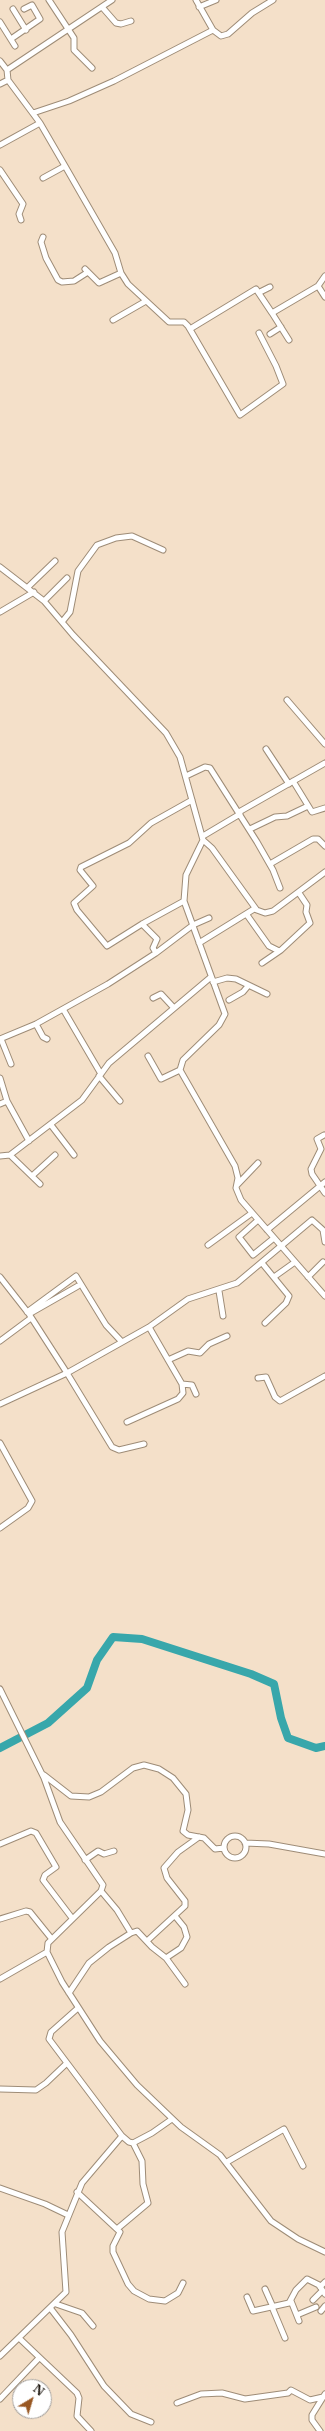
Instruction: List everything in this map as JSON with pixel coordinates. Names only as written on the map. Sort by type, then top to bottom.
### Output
[{"type":"street","points":[[49,0],[74,38],[74,50],[92,68]]},
{"type":"street","points":[[7,70],[112,0]]},
{"type":"street","points":[[196,0],[213,30],[219,36],[228,34],[252,13],[273,0]]},
{"type":"street","points":[[199,7],[216,0]]},
{"type":"street","points":[[11,39],[40,19],[32,5],[24,9]]},
{"type":"street","points":[[102,7],[116,23],[121,24],[130,21]]},
{"type":"street","points":[[13,9],[26,30]]},
{"type":"street","points":[[0,22],[15,46]]},
{"type":"street","points":[[33,113],[69,101],[114,81],[213,30]]},
{"type":"street","points":[[0,61],[7,70],[8,80],[40,123],[66,166],[115,253],[121,272],[128,284],[169,322],[184,322],[190,329],[240,415],[283,384],[276,366],[259,333]]},
{"type":"street","points":[[0,84],[8,80]]},
{"type":"street","points":[[0,145],[40,123]]},
{"type":"street","points":[[43,178],[66,166]]},
{"type":"street","points":[[0,170],[23,204],[19,213],[21,220]]},
{"type":"street","points":[[43,238],[41,242],[44,253],[58,280],[62,282],[74,281],[86,271],[99,283],[121,272]]},
{"type":"street","points":[[272,313],[318,286],[325,276]]},
{"type":"street","points":[[318,286],[325,297]]},
{"type":"street","points":[[260,292],[270,287]]},
{"type":"street","points":[[190,329],[256,289],[260,292],[289,340]]},
{"type":"street","points":[[113,320],[146,301]]},
{"type":"street","points":[[270,334],[281,327]]},
{"type":"street","points":[[62,622],[70,612],[78,571],[97,545],[116,538],[132,536],[163,550]]},
{"type":"street","points":[[28,587],[55,561]]},
{"type":"street","points":[[0,567],[28,587],[44,601],[166,733],[177,750],[186,776],[203,838],[212,848],[256,909],[265,913],[271,912],[325,872]]},
{"type":"street","points":[[44,601],[67,578]]},
{"type":"street","points":[[0,612],[34,592]]},
{"type":"street","points":[[286,700],[325,744]]},
{"type":"street","points":[[266,749],[313,813],[325,808]]},
{"type":"street","points":[[325,764],[239,813],[203,838],[186,875],[184,901],[222,1004],[224,1018],[181,1063],[180,1070],[235,1166],[237,1185],[241,1200],[325,1296]]},
{"type":"street","points":[[186,776],[205,767],[210,768],[250,829],[270,864],[280,888]]},
{"type":"street","points":[[184,901],[142,924],[109,945],[105,945],[75,907],[77,899],[93,886],[80,868],[129,843],[151,823],[192,800]]},
{"type":"street","points":[[250,829],[275,817],[287,816],[308,806]]},
{"type":"street","points":[[270,864],[313,840],[318,839],[325,846]]},
{"type":"street","points":[[262,963],[279,951],[310,923],[306,912],[307,905],[299,892]]},
{"type":"street","points":[[199,943],[256,909]]},
{"type":"street","points":[[248,915],[269,946],[279,951]]},
{"type":"street","points":[[11,1064],[1,1039],[36,1024],[63,1009],[156,953],[193,925],[209,918]]},
{"type":"street","points":[[142,924],[157,939],[153,948],[156,953]]},
{"type":"street","points":[[0,1156],[10,1155],[82,1100],[100,1075],[119,1054],[174,1008],[212,980],[231,978],[267,994]]},
{"type":"street","points":[[229,1000],[243,992],[248,986]]},
{"type":"street","points":[[153,998],[162,994],[174,1008]]},
{"type":"street","points":[[63,1009],[100,1075],[120,1101]]},
{"type":"street","points":[[36,1024],[43,1037],[47,1039]]},
{"type":"street","points":[[148,1056],[161,1079],[180,1070]]},
{"type":"street","points":[[0,1078],[7,1101],[29,1141]]},
{"type":"street","points":[[0,1104],[7,1101]]},
{"type":"street","points":[[51,1125],[74,1155]]},
{"type":"street","points":[[324,1135],[317,1139],[321,1149],[311,1169],[319,1186],[325,1193]]},
{"type":"street","points":[[10,1155],[40,1184]]},
{"type":"street","points":[[32,1176],[56,1155]]},
{"type":"street","points":[[237,1185],[258,1163]]},
{"type":"street","points":[[267,1230],[325,1182]]},
{"type":"street","points":[[208,1245],[252,1213]]},
{"type":"street","points":[[258,1220],[239,1237],[253,1255],[274,1238]]},
{"type":"street","points":[[0,1396],[1,1403],[67,1373],[149,1327],[188,1299],[237,1283],[312,1220],[324,1229],[325,1242]]},
{"type":"street","points":[[274,1277],[295,1262]]},
{"type":"street","points":[[308,1277],[323,1262]]},
{"type":"street","points":[[262,1263],[274,1277],[289,1299],[265,1323]]},
{"type":"street","points":[[0,1341],[76,1276],[106,1325],[122,1342]]},
{"type":"street","points":[[0,1277],[29,1315],[67,1373],[112,1447],[118,1450],[144,1444]]},
{"type":"street","points":[[29,1315],[78,1286]]},
{"type":"street","points":[[219,1290],[223,1316]]},
{"type":"street","points":[[126,1422],[178,1399],[183,1393],[182,1384],[149,1327]]},
{"type":"street","points":[[168,1360],[188,1350],[200,1353],[209,1344],[227,1336]]},
{"type":"street","points":[[258,1378],[266,1377],[275,1397],[280,1402],[325,1376]]},
{"type":"street","points":[[182,1384],[192,1385],[196,1394]]},
{"type":"street","points":[[0,1444],[32,1501],[28,1508],[0,1528]]},
{"type":"street","points":[[0,1689],[14,1714],[43,1775],[60,1822],[85,1860],[101,1879],[103,1885],[101,1891],[51,1938],[47,1952],[0,1979]]},
{"type":"street","points":[[43,1775],[71,1796],[89,1797],[101,1792],[133,1768],[144,1765],[159,1769],[173,1778],[186,1794],[188,1810],[183,1832],[188,1835],[204,1838],[215,1849],[224,1848]]},
{"type":"street","points":[[0,1844],[31,1831],[36,1833],[56,1867],[44,1875],[44,1880],[72,1918]]},
{"type":"street","points":[[147,1941],[185,1906],[185,1901],[167,1878],[164,1868],[178,1852],[199,1837]]},
{"type":"street","points":[[245,1843],[245,1851],[237,1858],[227,1855],[224,1848],[226,1842],[231,1837],[240,1838],[245,1843],[269,1844],[325,1854]]},
{"type":"street","points":[[85,1860],[98,1851],[104,1854],[114,1851]]},
{"type":"street","points":[[101,1891],[117,1910],[131,1933]]},
{"type":"street","points":[[0,1919],[26,1911],[30,1912],[51,1938]]},
{"type":"street","points":[[166,1958],[181,1948],[187,1937],[184,1927],[175,1916]]},
{"type":"street","points":[[70,1993],[89,1963],[109,1947],[136,1930],[166,1958],[185,1984]]},
{"type":"street","points":[[47,1952],[78,2008],[118,2064],[172,2119],[226,2162],[271,2221],[298,2239],[325,2252]]},
{"type":"street","points":[[78,2008],[51,2032],[49,2039],[122,2136],[129,2142],[133,2143],[142,2161],[143,2184],[148,2203],[117,2229]]},
{"type":"street","points":[[0,2089],[36,2090],[46,2083],[67,2063]]},
{"type":"street","points":[[133,2143],[152,2134],[172,2119]]},
{"type":"street","points":[[226,2162],[284,2129],[303,2166]]},
{"type":"street","points":[[0,2356],[56,2304],[67,2291],[61,2245],[62,2232],[68,2215],[77,2192],[89,2173],[122,2136]]},
{"type":"street","points":[[0,2188],[45,2204],[68,2215]]},
{"type":"street","points":[[77,2192],[120,2233],[113,2246],[113,2252],[128,2284],[134,2291],[149,2299],[165,2301],[178,2293],[182,2283]]},
{"type":"street","points":[[299,2321],[291,2301],[296,2290],[306,2279],[322,2291]]},
{"type":"street","points":[[313,2300],[322,2291],[325,2282]]},
{"type":"street","points":[[265,2289],[285,2338]]},
{"type":"street","points":[[247,2297],[253,2311],[291,2301]]},
{"type":"street","points":[[56,2304],[82,2314],[92,2326]]},
{"type":"street","points":[[297,2315],[325,2306]]},
{"type":"street","points":[[51,2308],[104,2386],[131,2414],[151,2422]]},
{"type":"street","points":[[18,2338],[77,2393],[79,2398],[76,2411],[77,2416],[91,2431]]},
{"type":"street","points":[[0,2399],[39,2358]]},
{"type":"street","points":[[177,2403],[201,2394],[222,2393],[245,2399],[288,2393],[291,2390],[310,2400],[324,2395]]},
{"type":"street","points":[[320,2431],[312,2420],[312,2415],[324,2395]]},
{"type":"waterway","points":[[0,1748],[48,1723],[87,1688],[97,1660],[113,1637],[142,1639],[251,1674],[274,1684],[281,1718],[288,1738],[316,1748],[325,1746]]}]
